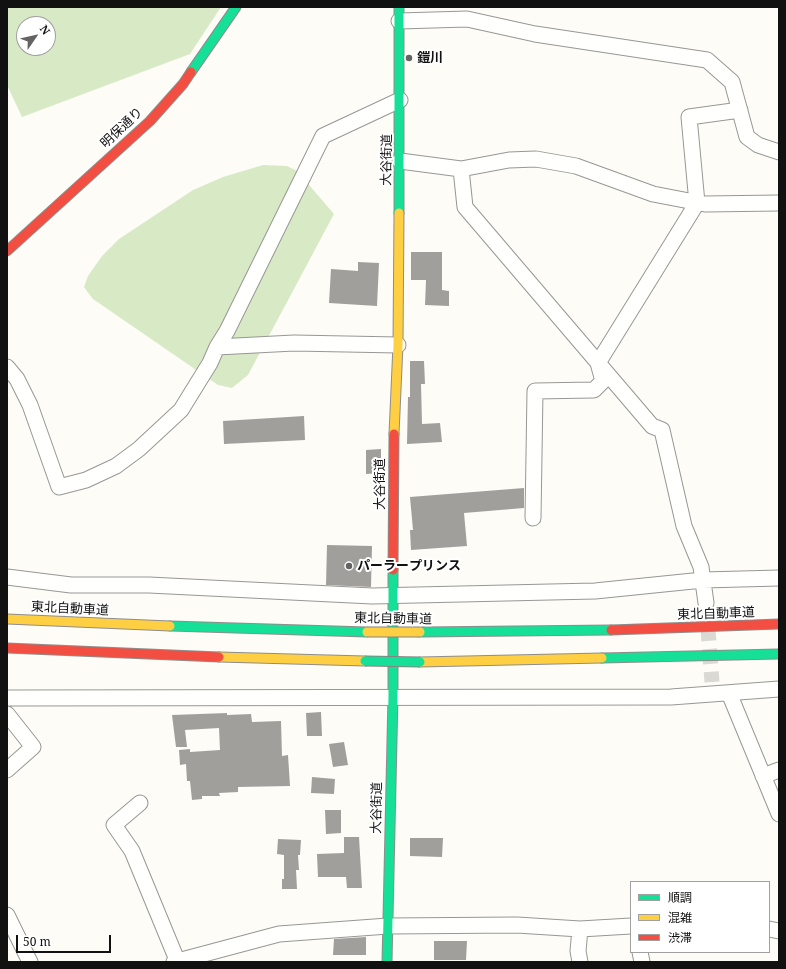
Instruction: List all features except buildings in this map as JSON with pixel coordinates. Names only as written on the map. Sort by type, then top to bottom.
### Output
[{"type":"main road","name":"明保通り","points":[[7,251],[150,121],[183,84],[236,7]]},
{"type":"main road","name":"大谷街道","points":[[387,962],[393,696],[394,422],[398,346],[400,161],[399,14]]},
{"type":"main road","name":"東北自動車道","points":[[7,618],[149,625],[367,632],[636,630],[779,624]]},
{"type":"main road","points":[[7,648],[145,655],[420,662],[779,654]]},
{"type":"street","points":[[399,14],[467,19],[535,34],[707,60],[732,82],[747,138],[758,145],[779,152]]},
{"type":"street","points":[[7,367],[17,378],[30,405],[59,487],[86,480],[116,466],[139,449],[181,410],[210,363],[217,347],[227,331],[323,136],[400,100]]},
{"type":"street","points":[[534,518],[535,391],[594,390],[603,381],[598,363],[697,203],[689,116],[740,110]]},
{"type":"street","points":[[400,161],[462,169],[509,160],[536,159],[576,166],[653,194],[697,203],[779,203]]},
{"type":"street","points":[[462,169],[465,207],[652,426],[662,430],[684,526],[701,567],[706,603]]},
{"type":"street","points":[[217,347],[294,343],[398,346]]},
{"type":"street","points":[[7,577],[72,585],[149,585],[372,596],[595,591],[703,580],[779,578]]},
{"type":"street","points":[[7,698],[393,696],[671,697],[712,688],[729,693],[779,689]]},
{"type":"street","points":[[729,693],[779,814]]},
{"type":"street","points":[[7,714],[33,747],[7,770]]},
{"type":"street","points":[[763,776],[779,770]]},
{"type":"street","points":[[140,803],[114,825],[132,851],[176,961],[279,934],[388,926],[517,924],[580,929],[630,926]]},
{"type":"street","points":[[7,915],[30,962]]},
{"type":"street","points":[[580,929],[578,951],[580,962]]},
{"type":"green space","points":[[7,7],[221,7],[190,54],[22,117],[7,85]]},
{"type":"green space","points":[[263,165],[287,166],[297,171],[334,214],[248,375],[232,388],[218,385],[93,299],[84,287],[88,276],[102,256],[119,239],[193,190],[223,177]]},
{"type":"tunnel","points":[[706,603],[712,682]]},
{"type":"traffic: fast","points":[[191,72],[236,7]]},
{"type":"traffic: fast","points":[[399,7],[399,213]]},
{"type":"traffic: fast","points":[[387,962],[393,696],[393,570]]},
{"type":"traffic: fast","points":[[170,626],[367,632]]},
{"type":"traffic: fast","points":[[420,632],[611,630]]},
{"type":"traffic: fast","points":[[602,658],[779,654]]},
{"type":"traffic: fast","points":[[365,661],[420,662]]},
{"type":"traffic: slow","points":[[394,434],[398,345],[399,213]]},
{"type":"traffic: slow","points":[[7,619],[170,626]]},
{"type":"traffic: slow","points":[[367,632],[420,632]]},
{"type":"traffic: slow","points":[[219,657],[365,661]]},
{"type":"traffic: slow","points":[[420,662],[602,658]]},
{"type":"traffic: jam","points":[[7,251],[150,121],[183,84],[191,72]]},
{"type":"traffic: jam","points":[[393,570],[394,434]]},
{"type":"traffic: jam","points":[[611,630],[779,624]]},
{"type":"traffic: jam","points":[[7,648],[219,657]]},
{"type":"place","name":"鎧川","points":[[409,58]]},
{"type":"place","name":"パーラープリンス","points":[[349,566]]}]
